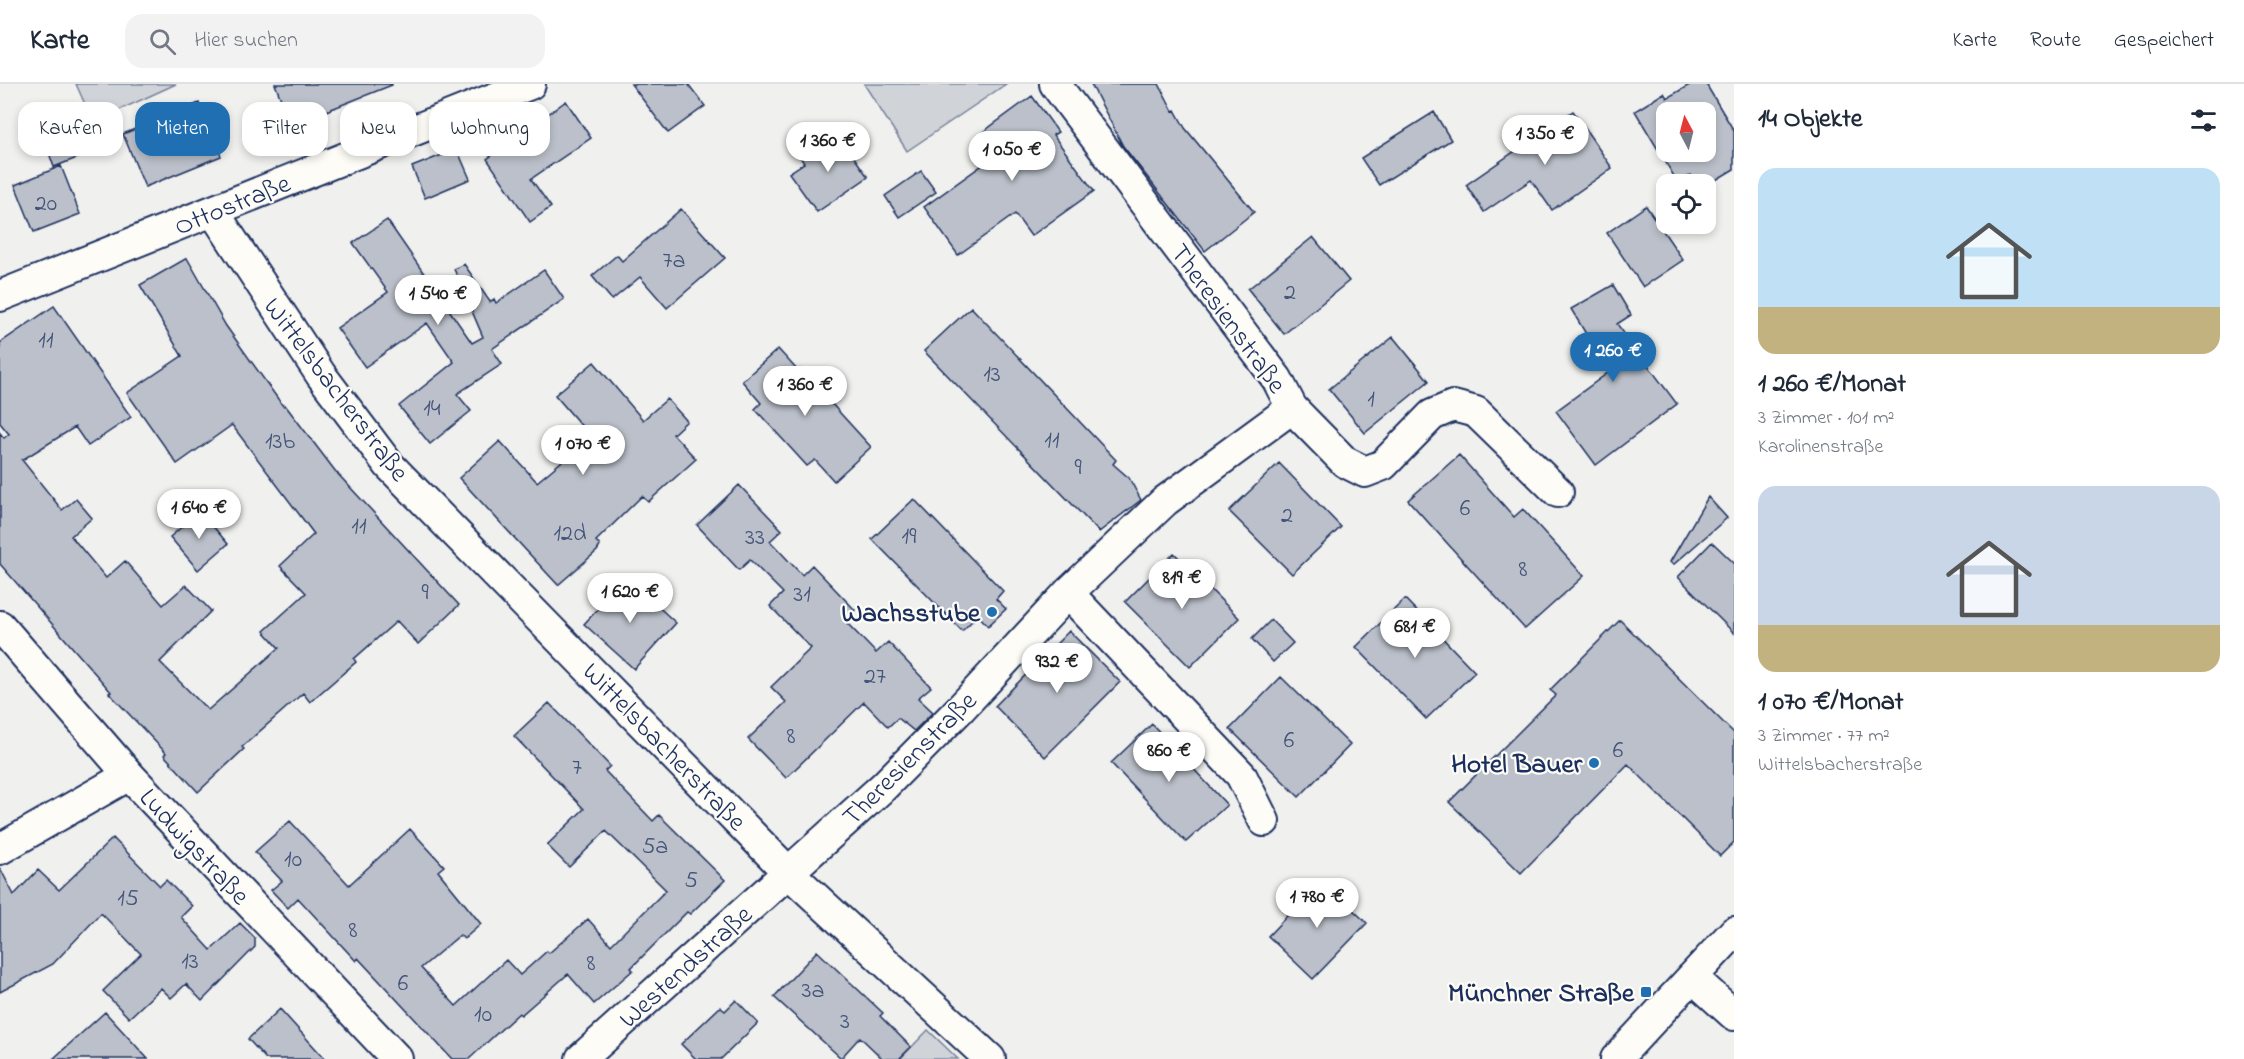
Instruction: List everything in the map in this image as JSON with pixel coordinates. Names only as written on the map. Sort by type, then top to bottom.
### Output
[{"type":"street","name":"Ottostraße","points":[[0,296],[530,84]]},
{"type":"street","name":"Theresienstraße","points":[[789,873],[883,787],[961,708],[1068,593],[1165,501],[1292,408],[1277,379],[1055,84]]},
{"type":"street","name":"Wittelsbacherstraße","points":[[213,211],[321,375],[389,465],[789,873],[990,1059]]},
{"type":"street","points":[[1292,408],[1345,462],[1365,472],[1383,465],[1432,416],[1453,406],[1476,412],[1558,492]]},
{"type":"street","points":[[1068,593],[1241,775],[1264,821]]},
{"type":"street","name":"Ludwigstraße","points":[[0,626],[129,775],[397,1059]]},
{"type":"street","points":[[0,849],[129,775]]},
{"type":"street","name":"Westendstraße","points":[[581,1059],[789,873]]},
{"type":"street","points":[[1616,1059],[1734,932]]},
{"type":"street","points":[[1692,977],[1734,1016]]},
{"type":"shaded area","points":[[76,84],[176,84],[123,108],[123,102],[84,102]]},
{"type":"shaded area","points":[[864,84],[1006,84],[907,151]]},
{"type":"shaded area","points":[[928,1030],[958,1059],[900,1059]]},
{"type":"building","points":[[275,84],[392,84],[349,102],[340,102],[340,106],[328,110],[328,102],[282,102]]},
{"type":"building","points":[[631,84],[688,84],[705,106],[668,133]]},
{"type":"building","points":[[1091,84],[1159,84],[1185,128],[1254,212],[1205,251],[1123,146]]},
{"type":"building","points":[[1691,84],[1706,84],[1734,131],[1734,169],[1716,180],[1716,174],[1673,174],[1665,162],[1716,162],[1716,102],[1656,102],[1656,146],[1635,111],[1664,93],[1667,98]]},
{"type":"building","points":[[1032,96],[1058,132],[1053,135],[1094,191],[1031,236],[1015,214],[958,255],[924,207],[999,153],[983,132]]},
{"type":"building","points":[[566,101],[591,138],[531,179],[551,207],[530,222],[487,159],[491,156],[550,156],[550,113]]},
{"type":"building","points":[[1573,111],[1612,168],[1552,210],[1531,180],[1484,212],[1466,185]]},
{"type":"building","points":[[1434,112],[1451,140],[1379,185],[1361,158]]},
{"type":"building","points":[[135,129],[135,156],[221,156],[145,187],[123,134]]},
{"type":"building","points":[[839,136],[868,177],[817,212],[789,173],[804,163],[800,157],[823,141],[826,145]]},
{"type":"building","points":[[50,156],[82,156],[54,167]]},
{"type":"building","points":[[440,156],[460,156],[470,179],[425,198],[412,167]]},
{"type":"building","points":[[61,166],[80,214],[34,232],[15,185]]},
{"type":"building","points":[[921,171],[936,192],[899,217],[885,196]]},
{"type":"building","points":[[1646,206],[1656,221],[1656,234],[1665,234],[1683,260],[1643,287],[1607,233]]},
{"type":"building","points":[[681,209],[725,258],[667,308],[640,277],[612,300],[592,276],[617,255],[622,261]]},
{"type":"building","points":[[387,220],[472,343],[483,337],[454,269],[464,264],[490,302],[494,299],[496,303],[544,270],[564,299],[492,349],[502,364],[457,394],[471,411],[430,444],[399,406],[454,362],[427,323],[365,367],[337,328],[388,292],[353,243]]},
{"type":"building","points":[[1313,237],[1349,281],[1284,334],[1248,289]]},
{"type":"building","points":[[187,258],[226,326],[283,406],[285,405],[336,472],[459,605],[418,644],[397,621],[354,659],[356,662],[310,702],[303,693],[242,747],[244,749],[198,792],[164,755],[166,753],[109,693],[111,692],[0,564],[0,433],[4,438],[9,434],[0,423],[0,343],[54,306],[131,417],[88,446],[75,427],[22,460],[62,510],[76,499],[92,518],[71,536],[106,578],[125,561],[163,605],[186,585],[211,611],[160,662],[208,710],[279,648],[264,631],[306,593],[280,566],[314,534],[232,425],[177,464],[127,393],[182,356],[140,285]]},
{"type":"building","points":[[1613,285],[1631,315],[1617,324],[1677,404],[1596,465],[1556,411],[1609,372],[1571,309]]},
{"type":"building","points":[[971,307],[1116,460],[1113,464],[1129,478],[1141,500],[1099,532],[924,351]]},
{"type":"building","points":[[1393,337],[1429,381],[1365,433],[1329,389]]},
{"type":"building","points":[[778,349],[798,371],[800,369],[871,447],[834,481],[815,460],[807,466],[755,409],[761,403],[742,381]]},
{"type":"building","points":[[594,362],[643,420],[667,399],[687,421],[673,434],[696,459],[648,502],[642,496],[596,541],[600,546],[597,551],[558,585],[459,478],[500,441],[537,482],[591,437],[555,395]]},
{"type":"building","points":[[1459,455],[1514,517],[1523,509],[1584,576],[1525,629],[1408,500]]},
{"type":"building","points":[[1279,463],[1341,527],[1292,574],[1229,511]]},
{"type":"building","points":[[739,485],[782,530],[770,541],[802,575],[812,565],[855,610],[844,620],[876,653],[888,642],[931,687],[918,698],[933,712],[914,731],[898,718],[888,727],[864,702],[786,778],[748,739],[786,702],[771,687],[811,648],[770,606],[783,593],[750,560],[739,570],[697,525]]},
{"type":"building","points":[[1708,497],[1727,518],[1673,565],[1670,562]]},
{"type":"building","points":[[914,499],[1003,591],[996,599],[1006,609],[988,626],[978,615],[962,631],[872,539]]},
{"type":"building","points":[[200,511],[228,544],[198,570],[170,537]]},
{"type":"building","points":[[1712,542],[1734,563],[1734,633],[1678,577]]},
{"type":"building","points":[[1174,553],[1239,618],[1190,667],[1125,602]]},
{"type":"building","points":[[627,578],[676,623],[634,669],[584,624]]},
{"type":"building","points":[[1405,599],[1475,672],[1426,719],[1356,647]]},
{"type":"building","points":[[1271,620],[1293,643],[1273,662],[1252,639]]},
{"type":"building","points":[[1620,620],[1734,733],[1734,842],[1720,856],[1628,764],[1521,873],[1449,802],[1556,695],[1550,690]]},
{"type":"building","points":[[1069,631],[1120,682],[1045,757],[995,706]]},
{"type":"building","points":[[1281,677],[1350,745],[1299,797],[1230,729]]},
{"type":"building","points":[[549,703],[610,766],[605,771],[653,821],[659,815],[725,880],[690,914],[687,912],[631,968],[633,970],[594,1004],[568,974],[521,1015],[519,1013],[469,1059],[452,1059],[358,958],[356,961],[298,898],[288,908],[271,890],[282,881],[255,852],[290,821],[349,885],[410,829],[444,866],[438,871],[481,924],[464,939],[460,935],[421,968],[456,1006],[506,960],[520,975],[588,919],[611,945],[666,890],[606,831],[569,867],[547,845],[584,809],[514,736]]},
{"type":"building","points":[[1152,724],[1227,805],[1186,842],[1111,763]]},
{"type":"building","points":[[113,838],[160,886],[166,880],[192,906],[181,917],[211,950],[240,923],[255,938],[255,947],[202,1001],[186,984],[171,998],[161,988],[129,1018],[103,991],[141,954],[101,913],[53,964],[0,992],[0,868],[14,895],[38,870],[59,890]]},
{"type":"building","points":[[1321,880],[1367,923],[1313,979],[1268,936]]},
{"type":"building","points":[[817,951],[883,1013],[880,1016],[911,1047],[899,1059],[883,1059],[860,1037],[841,1058],[774,997]]},
{"type":"building","points":[[736,1000],[758,1023],[721,1059],[696,1059],[681,1044],[720,1007],[725,1011]]},
{"type":"building","points":[[280,1009],[325,1059],[266,1059],[248,1039]]},
{"type":"building","points":[[105,1012],[148,1059],[53,1059]]},
{"type":"place","name":"Wachsstube","points":[[992,612]]},
{"type":"place","name":"Hotel Bauer","points":[[1594,763]]},
{"type":"place","name":"Münchner Straße","points":[[1646,992]]}]
